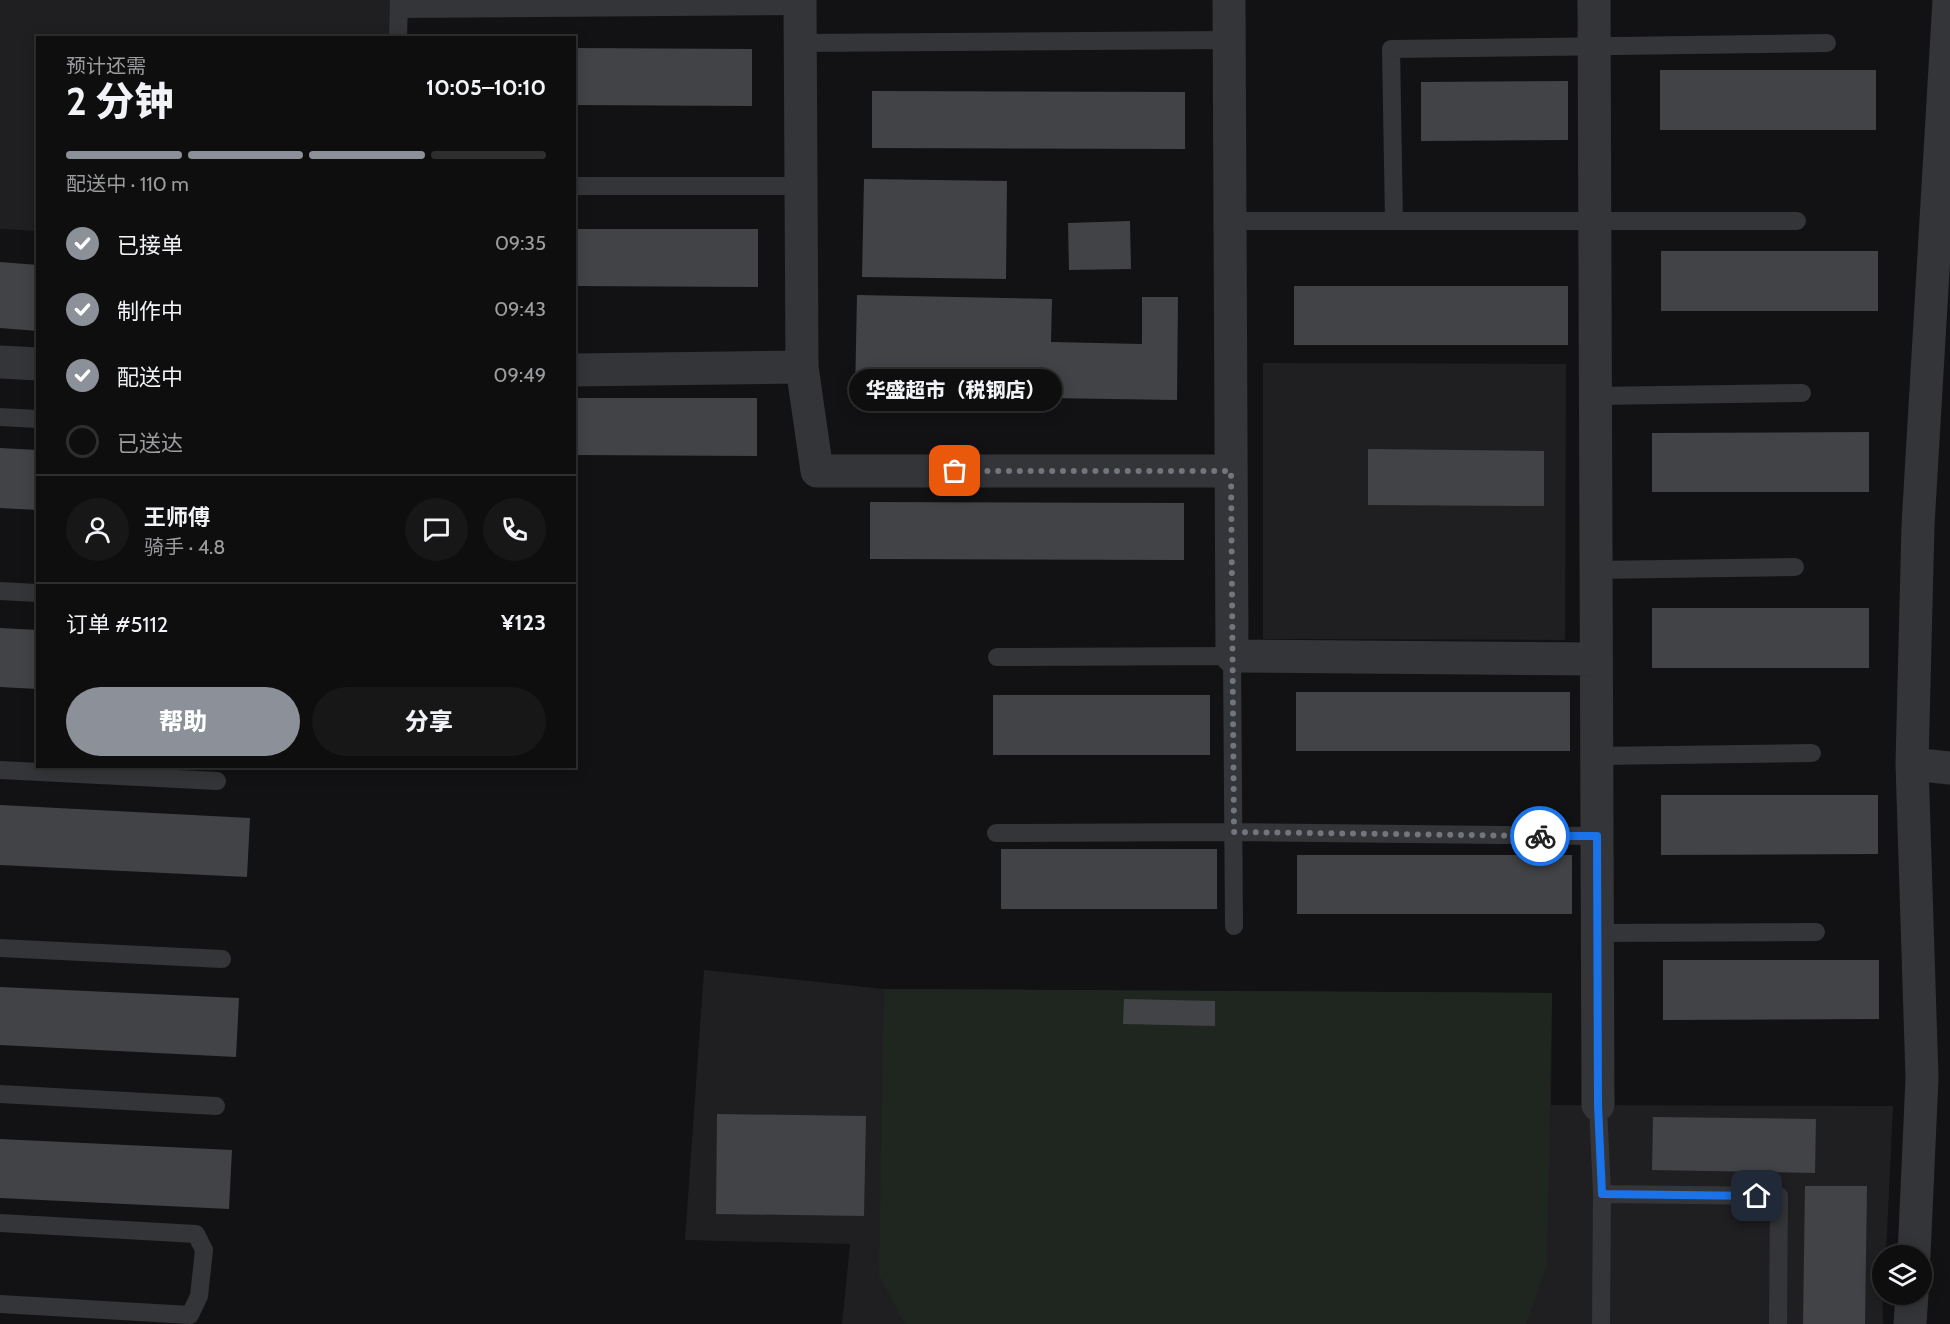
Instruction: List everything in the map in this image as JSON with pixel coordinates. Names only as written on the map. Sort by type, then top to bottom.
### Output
[{"type":"street","points":[[1229,0],[1232,656],[1596,659]]},
{"type":"street","points":[[1594,0],[1598,1105]]},
{"type":"street","points":[[1914,1245],[1922,1078],[1912,764],[1918,525],[1949,0]]},
{"type":"street","points":[[800,3],[801,367],[817,471],[1231,471]]},
{"type":"street","points":[[0,362],[36,364]]},
{"type":"street","points":[[576,370],[801,367]]},
{"type":"street","points":[[1912,764],[1950,768]]},
{"type":"street","points":[[1910,1324],[1911,1305]]},
{"type":"lane","points":[[398,36],[399,5],[800,3]]},
{"type":"lane","points":[[800,44],[1229,39]]},
{"type":"lane","points":[[1394,221],[1391,48],[1827,44]]},
{"type":"lane","points":[[576,186],[800,186]]},
{"type":"lane","points":[[1230,221],[1797,221]]},
{"type":"lane","points":[[1596,396],[1802,393]]},
{"type":"lane","points":[[0,417],[36,419]]},
{"type":"lane","points":[[1596,570],[1794,567]]},
{"type":"lane","points":[[0,591],[36,593]]},
{"type":"lane","points":[[997,657],[1232,656],[1234,926]]},
{"type":"lane","points":[[1597,756],[1812,753]]},
{"type":"lane","points":[[0,770],[217,781]]},
{"type":"lane","points":[[996,833],[1234,832],[1597,836]]},
{"type":"lane","points":[[1598,933],[1816,932]]},
{"type":"lane","points":[[0,948],[222,959]]},
{"type":"lane","points":[[0,1094],[216,1106]]},
{"type":"lane","points":[[1598,1105],[1602,1194],[1601,1324]]},
{"type":"lane","points":[[1602,1194],[1779,1196],[1778,1324]]},
{"type":"lane","points":[[0,1223],[196,1234],[204,1250],[200,1296],[190,1315],[0,1304]]},
{"type":"shaded area","points":[[0,0],[398,0],[395,36],[36,36],[36,231],[0,229]]},
{"type":"shaded area","points":[[1263,363],[1566,364],[1565,640],[1263,639]]},
{"type":"shaded area","points":[[704,970],[884,989],[1552,993],[1551,1105],[1893,1106],[1886,1245],[1872,1245],[1872,1305],[1883,1305],[1883,1324],[842,1324],[850,1244],[685,1240]]},
{"type":"shaded area","points":[[884,989],[1552,993],[1547,1265],[1526,1324],[905,1324],[879,1275]]},
{"type":"building","points":[[576,48],[752,49],[752,106],[576,105]]},
{"type":"building","points":[[1660,70],[1876,70],[1876,130],[1660,130]]},
{"type":"building","points":[[1568,81],[1568,140],[1421,141],[1421,82]]},
{"type":"building","points":[[872,91],[1185,92],[1185,149],[872,148]]},
{"type":"building","points":[[864,179],[1007,181],[1006,279],[862,277]]},
{"type":"building","points":[[1130,221],[1131,269],[1069,270],[1068,223]]},
{"type":"building","points":[[576,229],[758,229],[758,287],[576,286]]},
{"type":"building","points":[[1661,251],[1878,251],[1878,311],[1661,311]]},
{"type":"building","points":[[0,262],[36,265],[36,331],[0,328]]},
{"type":"building","points":[[1294,286],[1568,286],[1568,345],[1294,345]]},
{"type":"building","points":[[857,295],[1052,299],[1051,342],[1142,344],[1142,297],[1178,297],[1177,400],[855,395]]},
{"type":"building","points":[[576,398],[757,398],[757,456],[576,455]]},
{"type":"building","points":[[1869,432],[1869,492],[1652,492],[1652,433]]},
{"type":"building","points":[[0,448],[36,450],[36,510],[0,508]]},
{"type":"building","points":[[1368,449],[1544,451],[1544,506],[1368,505]]},
{"type":"building","points":[[870,502],[1184,503],[1184,560],[870,559]]},
{"type":"building","points":[[1652,608],[1869,608],[1869,668],[1652,668]]},
{"type":"building","points":[[0,628],[36,630],[36,689],[0,687]]},
{"type":"building","points":[[1296,692],[1570,692],[1570,751],[1296,751]]},
{"type":"building","points":[[993,695],[1210,695],[1210,755],[993,755]]},
{"type":"building","points":[[1661,795],[1878,795],[1878,854],[1661,855]]},
{"type":"building","points":[[0,805],[250,818],[247,877],[0,865]]},
{"type":"building","points":[[1001,849],[1217,849],[1217,909],[1001,909]]},
{"type":"building","points":[[1297,855],[1572,855],[1572,914],[1297,914]]},
{"type":"building","points":[[1663,960],[1879,960],[1879,1019],[1663,1020]]},
{"type":"building","points":[[0,987],[239,998],[236,1057],[0,1045]]},
{"type":"building","points":[[1124,999],[1215,1001],[1215,1026],[1123,1024]]},
{"type":"building","points":[[717,1114],[866,1116],[864,1216],[716,1214]]},
{"type":"building","points":[[1653,1117],[1816,1119],[1815,1173],[1652,1170]]},
{"type":"building","points":[[0,1139],[232,1150],[229,1209],[0,1198]]},
{"type":"building","points":[[1805,1186],[1867,1186],[1865,1324],[1803,1324]]},
{"type":"way so far","points":[[955,471],[1231,471],[1234,832],[1540,836]]},
{"type":"place","name":"华盛超市（税钢店）","points":[[955,471]]},
{"type":"route","points":[[1540,836],[1597,836],[1598,1105],[1602,1194],[1757,1196]]}]
